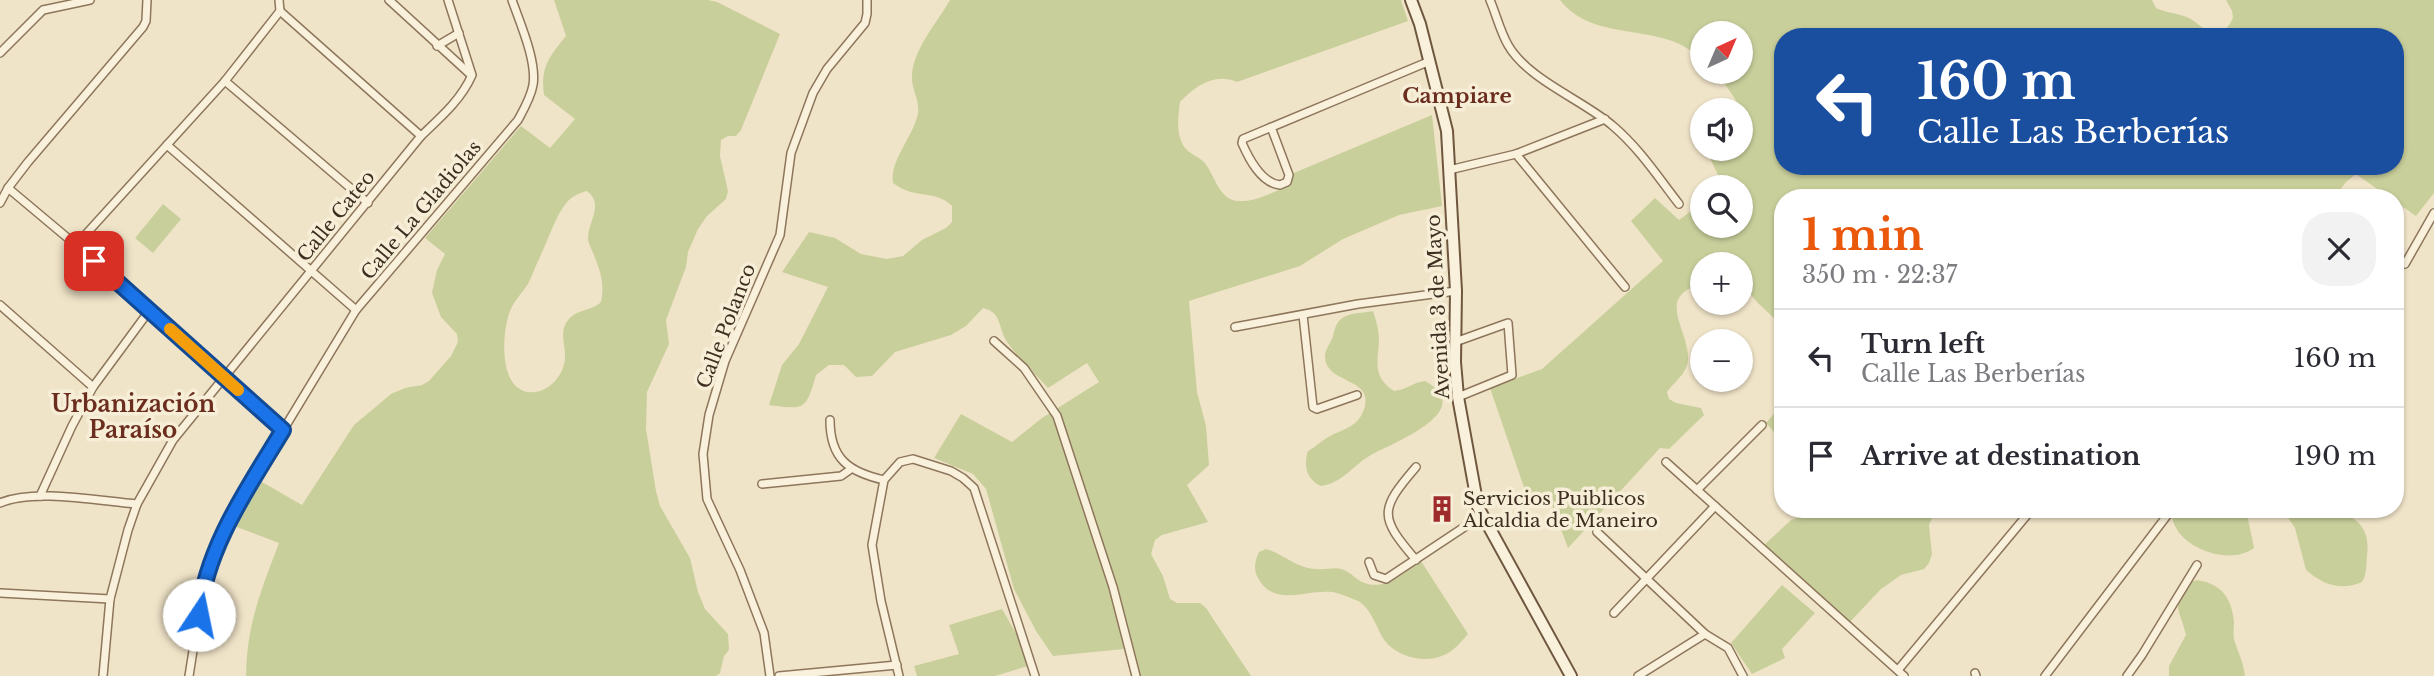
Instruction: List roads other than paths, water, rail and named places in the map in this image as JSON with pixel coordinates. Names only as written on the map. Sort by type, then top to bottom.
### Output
[{"type":"street","points":[[0,53],[43,10],[90,0]]},
{"type":"street","points":[[0,203],[8,188],[142,27],[146,21],[147,0]]},
{"type":"street","points":[[279,0],[280,11],[421,136]]},
{"type":"street","points":[[390,0],[437,46],[472,75]]},
{"type":"street","points":[[448,0],[472,75]]},
{"type":"street","name":"Calle La Gladiolas","points":[[189,676],[201,600],[223,533],[283,430],[356,310],[518,120],[526,105],[533,86],[533,69],[512,0]]},
{"type":"street","name":"Calle Polanco","points":[[770,676],[764,633],[740,570],[707,499],[703,454],[709,415],[725,361],[779,235],[791,153],[821,78],[865,23],[867,0]]},
{"type":"street","name":"Avenida 3 de Mayo","points":[[1411,0],[1420,24],[1447,131],[1456,291],[1458,397],[1482,516],[1571,676]]},
{"type":"street","points":[[1490,0],[1508,45],[1516,54],[1540,78],[1605,119],[1634,147],[1679,204]]},
{"type":"street","points":[[76,245],[225,81],[280,11]]},
{"type":"street","points":[[437,46],[459,33]]},
{"type":"street","points":[[1271,127],[1289,175],[1287,182],[1280,185],[1268,180],[1256,169],[1242,143],[1244,139],[1271,127],[1430,61]]},
{"type":"street","name":"Calle Cateo","points":[[103,676],[110,598],[137,504],[173,440],[421,136],[462,95],[472,75]]},
{"type":"street","points":[[225,81],[368,203]]},
{"type":"street","points":[[1449,170],[1516,154],[1605,119]]},
{"type":"street","points":[[167,145],[356,310]]},
{"type":"street","points":[[1516,154],[1625,287]]},
{"type":"street","points":[[8,188],[76,245],[283,430]]},
{"type":"street","points":[[2404,263],[2434,213]]},
{"type":"street","points":[[1235,327],[1359,304],[1456,291]]},
{"type":"street","points":[[0,305],[93,387]]},
{"type":"street","points":[[40,496],[93,387],[149,311]]},
{"type":"street","points":[[1303,315],[1313,407],[1317,409],[1357,395]]},
{"type":"street","points":[[1455,342],[1508,323],[1512,375],[1458,397]]},
{"type":"street","points":[[994,341],[1024,368],[1057,416],[1113,587],[1136,676]]},
{"type":"street","points":[[830,420],[832,441],[838,456],[860,474],[884,480]]},
{"type":"street","points":[[1697,490],[1762,425]]},
{"type":"street","points":[[899,676],[881,601],[872,545],[884,480],[900,462],[913,459],[951,471],[974,488],[1035,676]]},
{"type":"street","points":[[1666,462],[1901,673],[2025,518]]},
{"type":"street","points":[[1416,467],[1388,503],[1387,520],[1396,537],[1416,560]]},
{"type":"street","points":[[762,484],[842,476],[851,469]]},
{"type":"street","points":[[0,503],[40,496],[137,504]]},
{"type":"street","points":[[1614,613],[1715,506]]},
{"type":"street","points":[[1369,562],[1374,575],[1386,579],[1482,516]]},
{"type":"street","points":[[2045,676],[2165,518]]},
{"type":"street","points":[[1597,532],[1705,634],[1728,648],[1744,676]]},
{"type":"street","points":[[2127,676],[2197,565]]},
{"type":"street","points":[[0,593],[110,598]]},
{"type":"street","points":[[1639,676],[1705,634]]},
{"type":"street","points":[[779,676],[897,665]]},
{"type":"place","name":"Servicios Puiblicos Alcaldia de Maneiro","points":[[1442,509]]},
{"type":"district","name":"Campiare","points":[[1457,96]]},
{"type":"district","name":"Urbanización Paraíso","points":[[133,417]]}]
